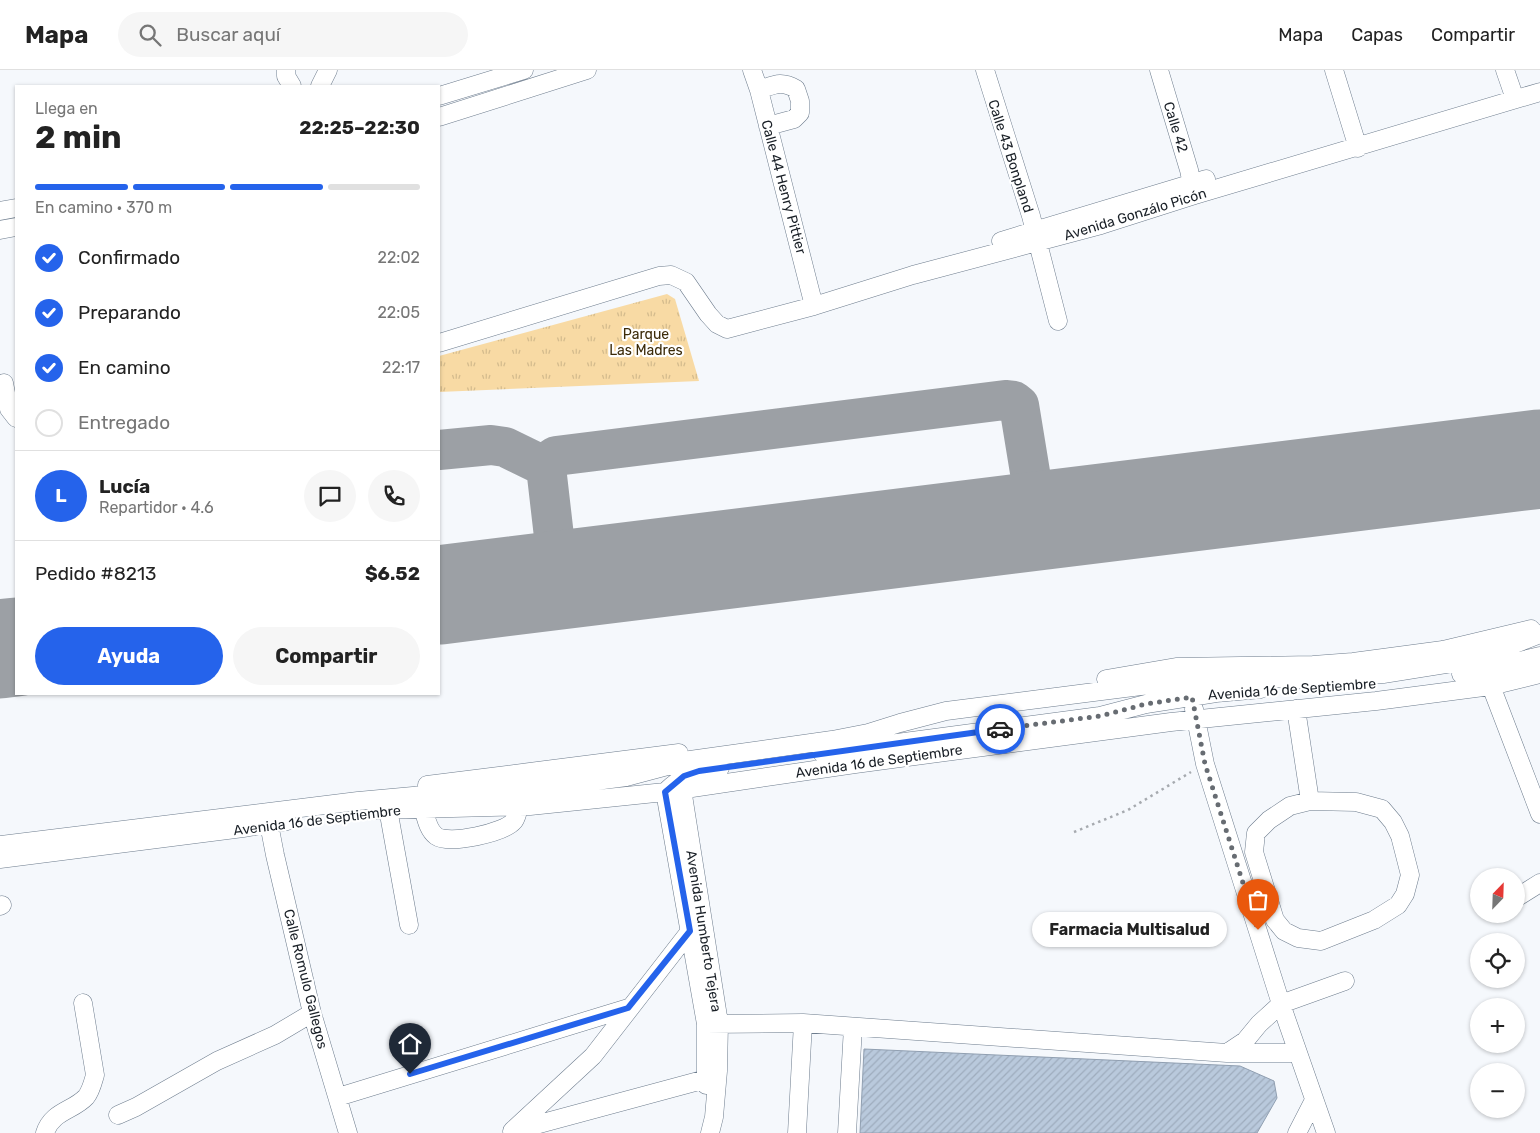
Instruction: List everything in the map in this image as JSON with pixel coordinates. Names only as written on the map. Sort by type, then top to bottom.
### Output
[{"type":"street","points":[[286,70],[286,76],[291,85]]},
{"type":"street","points":[[320,85],[328,70]]},
{"type":"street","points":[[440,117],[587,70]]},
{"type":"street","name":"Calle 44 Henry Pittier","points":[[752,70],[814,301]]},
{"type":"street","name":"Calle 43 Bonpland","points":[[985,70],[1036,237],[1058,320]]},
{"type":"street","name":"Calle 42","points":[[1159,70],[1193,189]]},
{"type":"street","points":[[1334,70],[1356,142]]},
{"type":"street","points":[[1505,70],[1514,95]]},
{"type":"street","points":[[440,96],[516,71]]},
{"type":"street","name":"Avenida Gonzálo Picón","points":[[1514,95],[1540,82]]},
{"type":"street","points":[[758,90],[779,83],[788,84],[796,89],[800,101],[800,113],[794,120],[768,126]]},
{"type":"street","name":"Avenida Gonzálo Picón","points":[[440,343],[659,276],[671,275],[686,282],[708,314],[718,324],[727,329],[814,301],[913,275],[1036,237],[1101,225],[1193,189],[1514,95],[1540,92]]},
{"type":"street","points":[[0,211],[15,208]]},
{"type":"street","points":[[0,230],[15,227]]},
{"type":"street","points":[[7,382],[9,409],[15,417]]},
{"type":"street","points":[[0,837],[798,738],[858,728],[944,706],[1176,666],[1288,665],[1353,662],[1443,650],[1540,626]]},
{"type":"street","points":[[0,845],[358,801],[435,794],[504,793],[626,777],[690,760],[832,740],[868,733],[946,711],[1141,686],[1253,677],[1308,680],[1383,674],[1477,659],[1540,634]]},
{"type":"street","name":"Avenida 16 de Septiembre","points":[[673,790],[684,776],[699,771],[869,746],[1100,716],[1146,704],[1251,689],[1314,690],[1474,672],[1540,656]]},
{"type":"street","name":"Avenida 16 de Septiembre","points":[[0,859],[269,824],[302,818],[388,809],[519,806],[673,790],[1171,722],[1376,701],[1491,686],[1540,674]]},
{"type":"street","points":[[1491,686],[1540,814]]},
{"type":"street","points":[[1192,697],[1205,764],[1297,1053],[1326,1133]]},
{"type":"street","points":[[1296,709],[1310,801]]},
{"type":"street","name":"Avenida Humberto Tejera","points":[[673,790],[690,931],[712,1024]]},
{"type":"street","name":"Avenida Humberto Tejera","points":[[673,790],[712,1024],[714,1117],[710,1133]]},
{"type":"street","points":[[1310,801],[1356,802],[1382,810],[1393,822],[1400,836],[1410,875],[1405,894],[1398,905],[1374,920],[1321,941],[1298,938],[1284,931],[1275,920],[1254,852],[1256,833],[1269,820],[1290,806],[1310,801]]},
{"type":"street","points":[[423,808],[430,830],[437,837],[454,840],[496,832],[515,820],[519,806]]},
{"type":"street","points":[[388,809],[409,925]]},
{"type":"street","name":"Calle Romulo Gallegos","points":[[269,824],[312,1013],[348,1133]]},
{"type":"street","points":[[1525,892],[1540,883]]},
{"type":"street","points":[[510,1132],[592,1056],[690,931]]},
{"type":"street","points":[[1227,1053],[1245,1041],[1259,1024],[1281,1004],[1345,981]]},
{"type":"street","points":[[45,1133],[58,1114],[86,1097],[93,1085],[95,1075],[83,1003]]},
{"type":"street","points":[[338,1097],[628,1008]]},
{"type":"street","points":[[118,1115],[136,1107],[217,1061],[275,1035],[312,1013]]},
{"type":"street","points":[[712,1024],[803,1023],[1227,1053],[1297,1053]]},
{"type":"street","points":[[797,1133],[803,1023]]},
{"type":"street","points":[[847,1133],[853,1027]]},
{"type":"street","points":[[510,1132],[712,1075]]},
{"type":"street","name":"Avenida Humberto Tejera","points":[[698,1133],[712,1075]]},
{"type":"street","points":[[1297,1133],[1314,1100]]},
{"type":"path","points":[[1074,832],[1128,810],[1205,764]]},
{"type":"green space","name":"Parque Las Madres","points":[[667,294],[675,299],[699,381],[440,392],[440,356]]},
{"type":"building","points":[[864,1049],[1240,1066],[1274,1081],[1277,1098],[1257,1133],[860,1133]]},
{"type":"taxiway","points":[[559,580],[546,467],[550,460],[556,456],[1005,400],[1014,401],[1019,405],[1038,521]]},
{"type":"taxiway","points":[[440,450],[491,445],[505,447],[546,467]]},
{"type":"runway","points":[[440,595],[1540,459]]},
{"type":"runway","points":[[0,649],[15,647]]},
{"type":"way so far","points":[[1000,729],[1100,716],[1146,704],[1192,697],[1205,764],[1258,930]]},
{"type":"place","name":"Farmacia Multisalud","points":[[1258,930]]},
{"type":"route","points":[[410,1074],[628,1008],[690,931],[665,792],[684,776],[699,771],[1000,729]]}]
